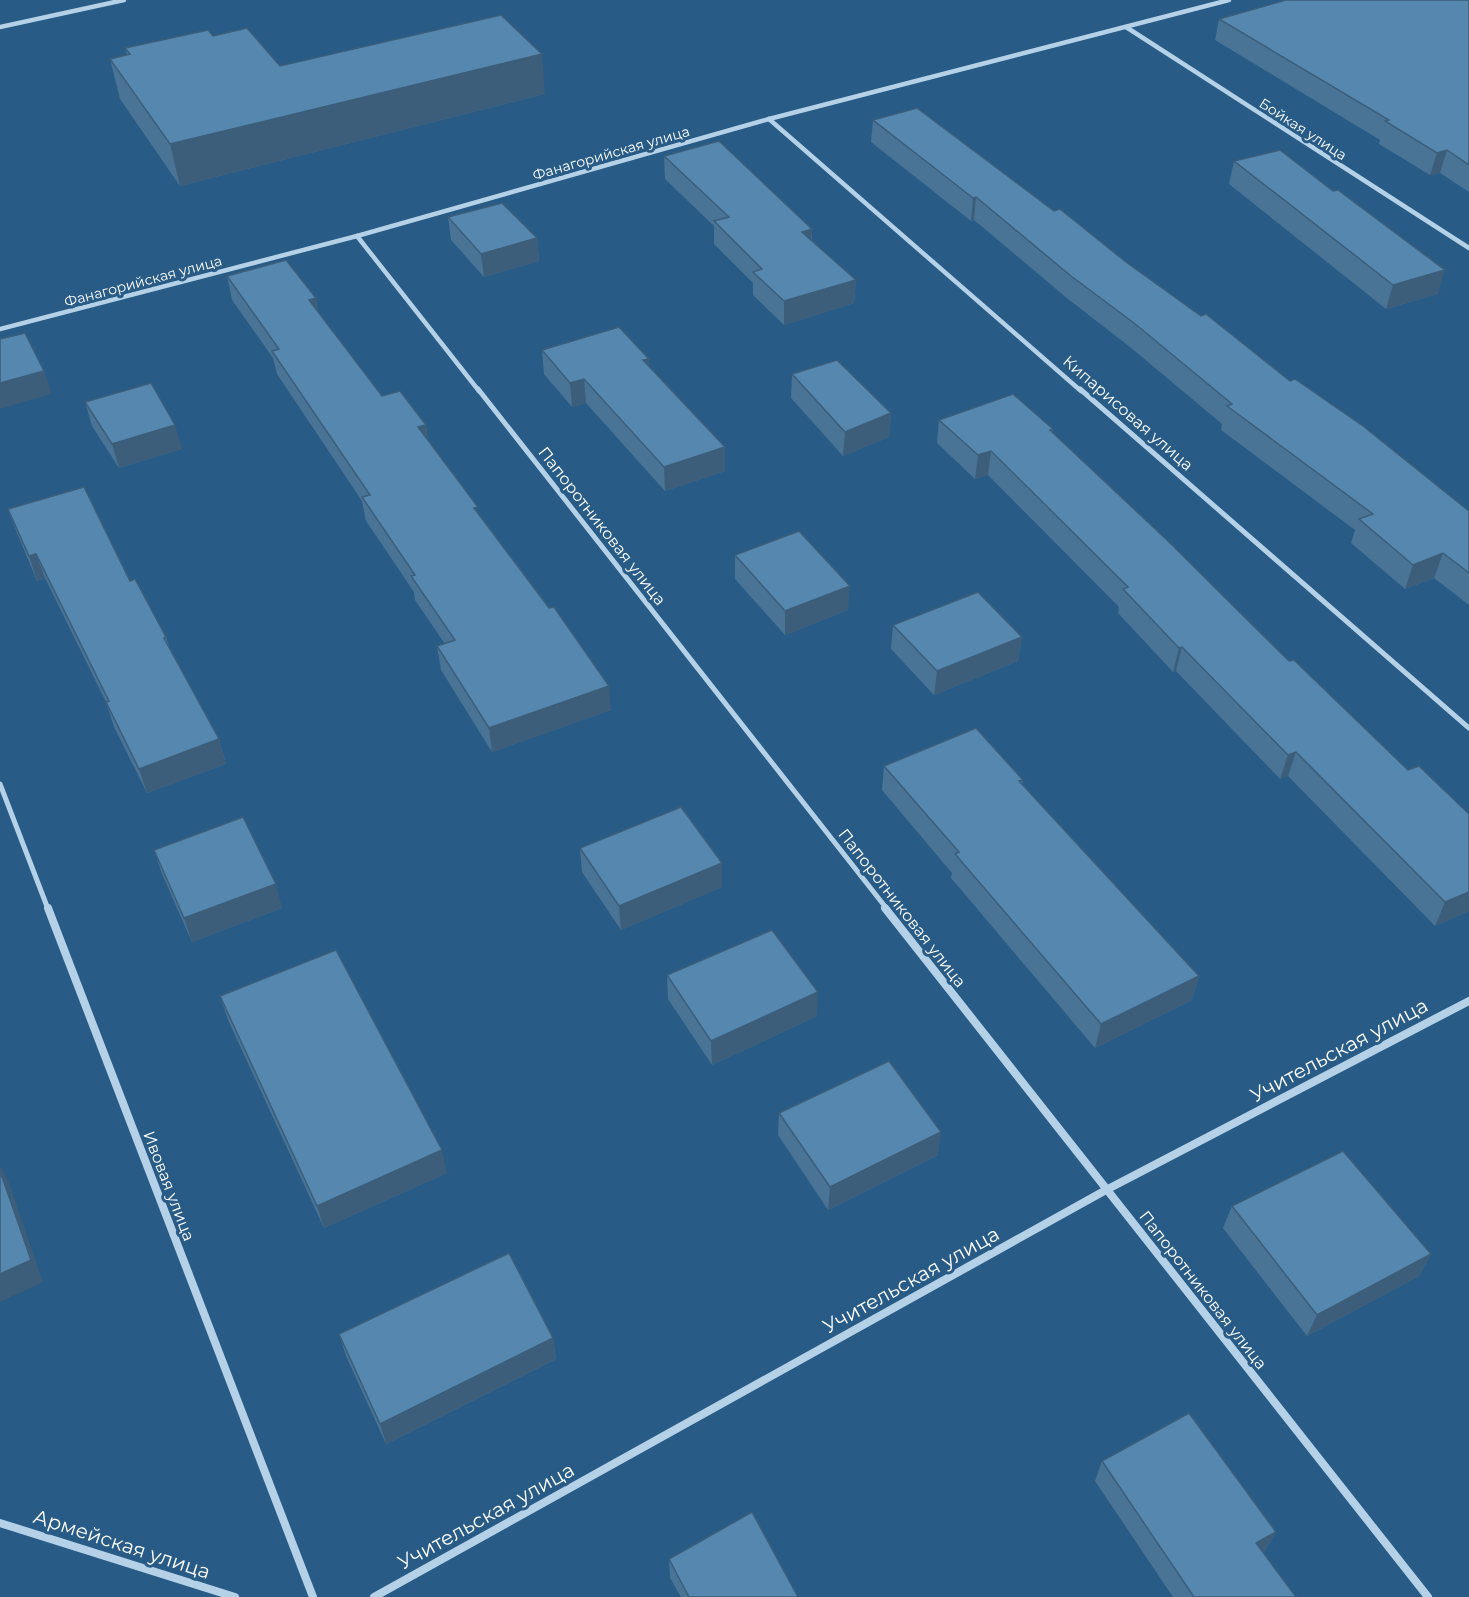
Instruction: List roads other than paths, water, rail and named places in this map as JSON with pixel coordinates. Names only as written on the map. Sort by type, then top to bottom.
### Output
[{"type":"street","points":[[0,27],[124,0]]},
{"type":"street","name":"Фанагорийская улица","points":[[0,329],[357,236],[769,119],[1229,0]]},
{"type":"street","name":"Бойкая улица","points":[[1126,27],[1469,248]]},
{"type":"street","name":"Кипарисовая улица","points":[[769,119],[1469,728]]},
{"type":"street","name":"Папоротниковая улица","points":[[357,236],[1428,1597]]},
{"type":"street","name":"Ивовая улица","points":[[0,784],[313,1597]]},
{"type":"street","name":"Учительская улица","points":[[374,1597],[1106,1190],[1469,1000]]},
{"type":"street","name":"Армейская улица","points":[[0,1523],[235,1597]]}]
